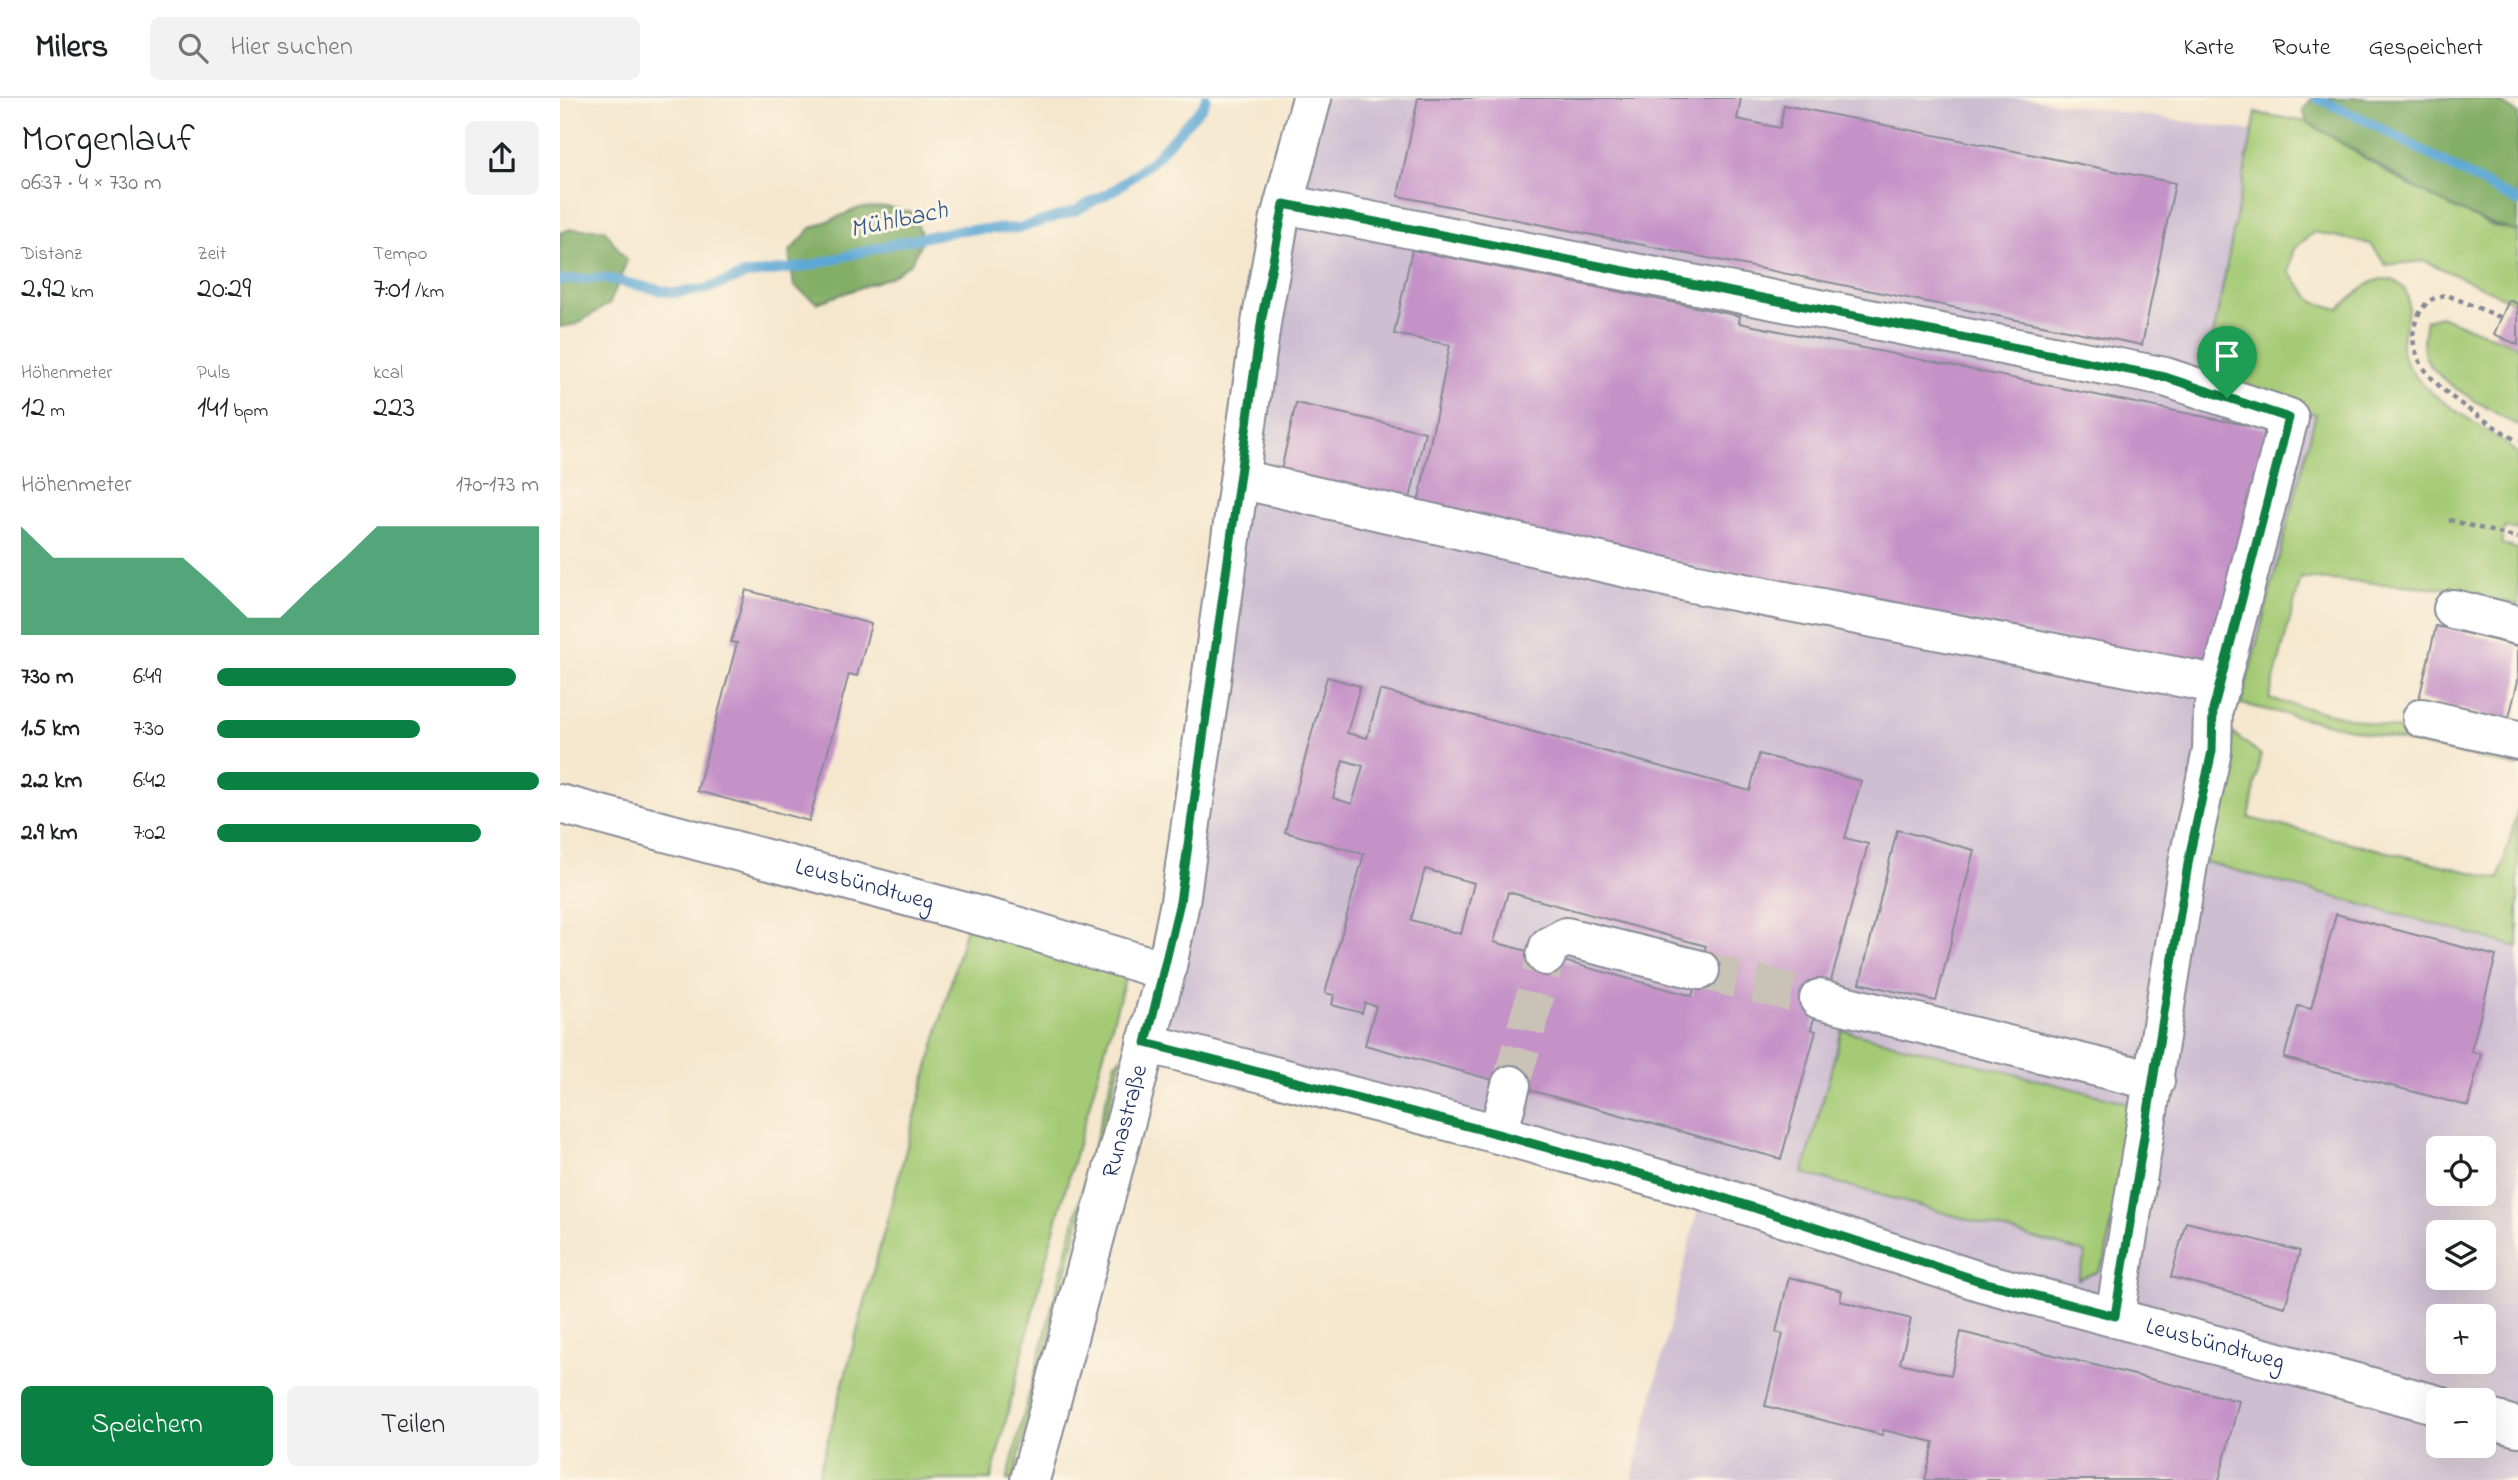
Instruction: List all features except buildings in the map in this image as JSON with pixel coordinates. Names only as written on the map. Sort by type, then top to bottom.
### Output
[{"type":"street","name":"Runastraße","points":[[1030,1480],[1166,971],[1186,866],[1262,317],[1284,204],[1312,98]]},
{"type":"street","points":[[1284,204],[2165,377],[2289,418],[2213,710],[2212,751],[2189,858],[2115,1316]]},
{"type":"street","points":[[1240,479],[1692,583],[2221,685]]},
{"type":"street","points":[[2453,609],[2518,625]]},
{"type":"street","points":[[2422,718],[2518,740]]},
{"type":"street","name":"Leusbündtweg","points":[[560,804],[999,921],[1166,971]]},
{"type":"street","points":[[1546,956],[1549,946],[1566,937],[1700,970]]},
{"type":"street","points":[[1819,999],[2155,1081]]},
{"type":"street","name":"Leusbündtweg","points":[[1146,1043],[1498,1134],[1702,1191],[1983,1282],[2426,1402]]},
{"type":"street","points":[[1498,1134],[1511,1085]]},
{"type":"street","points":[[2496,1421],[2518,1427]]},
{"type":"path","points":[[2500,317],[2447,295],[2438,296],[2428,301],[2414,324],[2413,348],[2423,370],[2450,394],[2518,442]]},
{"type":"path","points":[[2449,520],[2518,538]]},
{"type":"shaded area","points":[[1312,98],[2024,98],[2252,131],[2204,384],[2316,414],[2241,704],[2212,751],[2189,858],[2518,947],[2518,1480],[1632,1480],[1698,1209],[1146,1043]]},
{"type":"green space","points":[[2312,98],[2493,98],[2518,114],[2518,232],[2462,212],[2436,199],[2307,122],[2303,110]]},
{"type":"green space","points":[[2256,113],[2307,122],[2408,185],[2493,226],[2518,232],[2518,304],[2425,261],[2386,265],[2371,244],[2314,232],[2293,250],[2289,272],[2314,302],[2339,309],[2358,291],[2374,282],[2382,279],[2398,283],[2405,290],[2408,299],[2402,349],[2412,372],[2439,398],[2518,454],[2518,530],[2505,527],[2501,544],[2518,549],[2518,605],[2445,588],[2301,578],[2269,699],[2518,758],[2518,767],[2241,704],[2316,414],[2204,384]]},
{"type":"green space","points":[[887,207],[913,213],[923,239],[911,263],[890,277],[817,303],[794,286],[789,252],[811,228],[859,208]]},
{"type":"green space","points":[[571,229],[604,229],[627,261],[610,303],[577,324],[560,327],[560,233]]},
{"type":"green space","points":[[2440,316],[2518,346],[2518,426],[2453,387],[2432,367],[2424,353],[2424,329],[2426,320]]},
{"type":"green space","points":[[2233,733],[2261,755],[2249,818],[2499,879],[2518,809],[2518,947],[2205,862]]},
{"type":"green space","points":[[967,923],[1119,971],[1125,979],[1048,1251],[991,1480],[817,1480]]},
{"type":"green space","points":[[1842,1030],[2129,1103],[2132,1107],[2105,1260],[2097,1272],[2078,1279],[2086,1253],[1803,1173]]},
{"type":"green space","points":[[1122,1056],[1013,1480],[1007,1480],[1116,1062]]},
{"type":"waterway","name":"Mühlbach","points":[[560,280],[604,278],[673,293],[706,289],[745,275],[808,266],[960,230],[1020,228],[1075,211],[1116,189],[1152,161],[1202,107],[1206,98]]},
{"type":"waterway","name":"Mühlbach","points":[[2316,98],[2365,120],[2518,202]]},
{"type":"tunnel","points":[[1511,1085],[1546,956]]},
{"type":"tunnel","points":[[1700,970],[1819,999]]},
{"type":"route","points":[[1284,204],[2165,377],[2227,398],[2289,418],[2213,710],[2212,751],[2189,858],[2161,1049],[2115,1316],[1983,1282],[1702,1191],[1498,1134],[1146,1043],[1166,971],[1180,902],[1262,317],[1284,204]]}]
